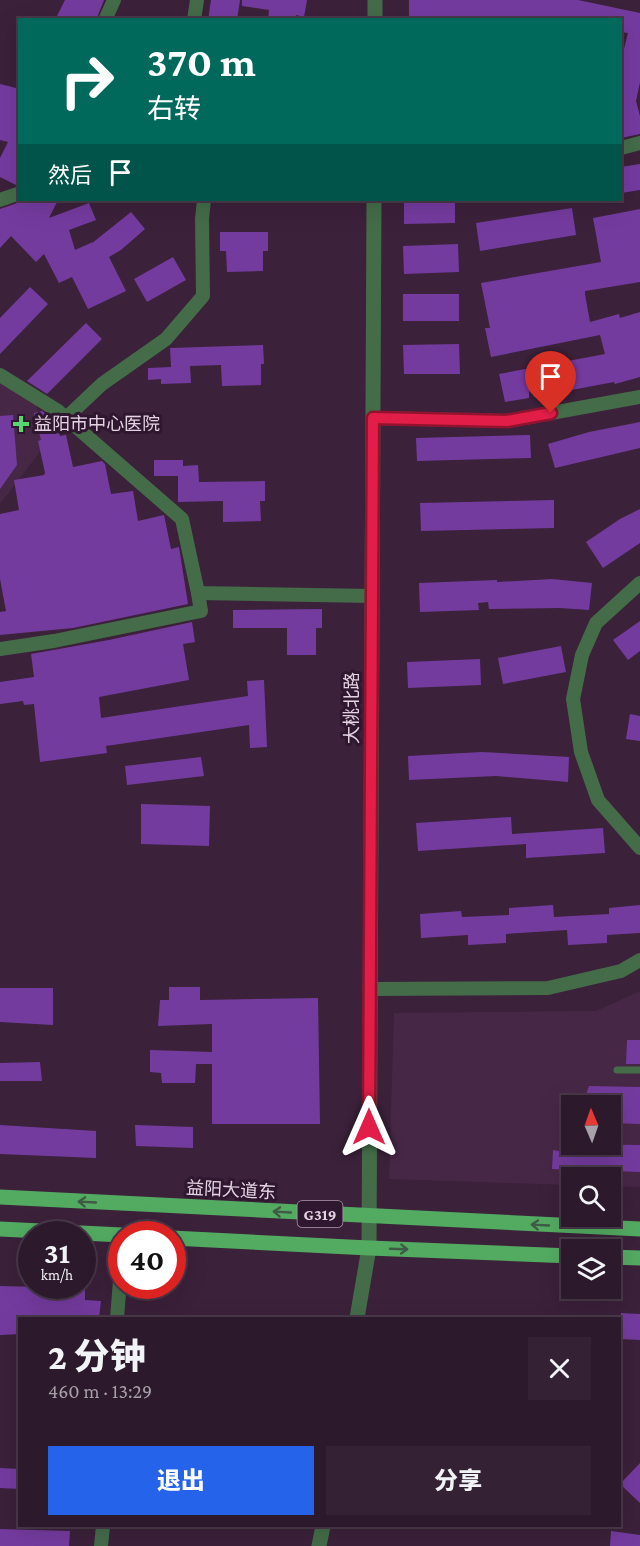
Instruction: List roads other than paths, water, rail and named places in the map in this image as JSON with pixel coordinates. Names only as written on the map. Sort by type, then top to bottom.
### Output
[{"type":"main road","name":"益阳大道东","points":[[0,1197],[640,1229]]},
{"type":"main road","points":[[0,1229],[108,1234]]},
{"type":"main road","name":"G319","points":[[186,1239],[561,1256]]},
{"type":"main road","points":[[621,1257],[640,1258]]},
{"type":"street","points":[[106,18],[114,0]]},
{"type":"street","points":[[194,18],[197,0]]},
{"type":"street","points":[[375,0],[375,18]]},
{"type":"street","points":[[622,148],[640,143]]},
{"type":"street","points":[[0,200],[18,194]]},
{"type":"street","points":[[66,418],[102,384],[166,339],[203,296],[204,201]]},
{"type":"street","name":"大桃北路","points":[[357,1317],[369,1248],[374,201]]},
{"type":"street","points":[[0,375],[58,411],[182,519],[201,611],[54,641],[0,649]]},
{"type":"street","points":[[373,418],[507,421],[640,397]]},
{"type":"street","points":[[640,583],[596,623],[582,655],[573,699],[581,752],[598,800],[640,848]]},
{"type":"street","points":[[198,593],[372,596]]},
{"type":"street","points":[[370,989],[548,988],[621,971],[640,960]]},
{"type":"street","points":[[117,1317],[119,1299]]},
{"type":"street","points":[[101,1546],[103,1527]]},
{"type":"street","points":[[320,1546],[323,1527]]},
{"type":"lane","points":[[617,1070],[640,1070]]},
{"type":"place","name":"益阳市中心医院","points":[[21,424]]}]
